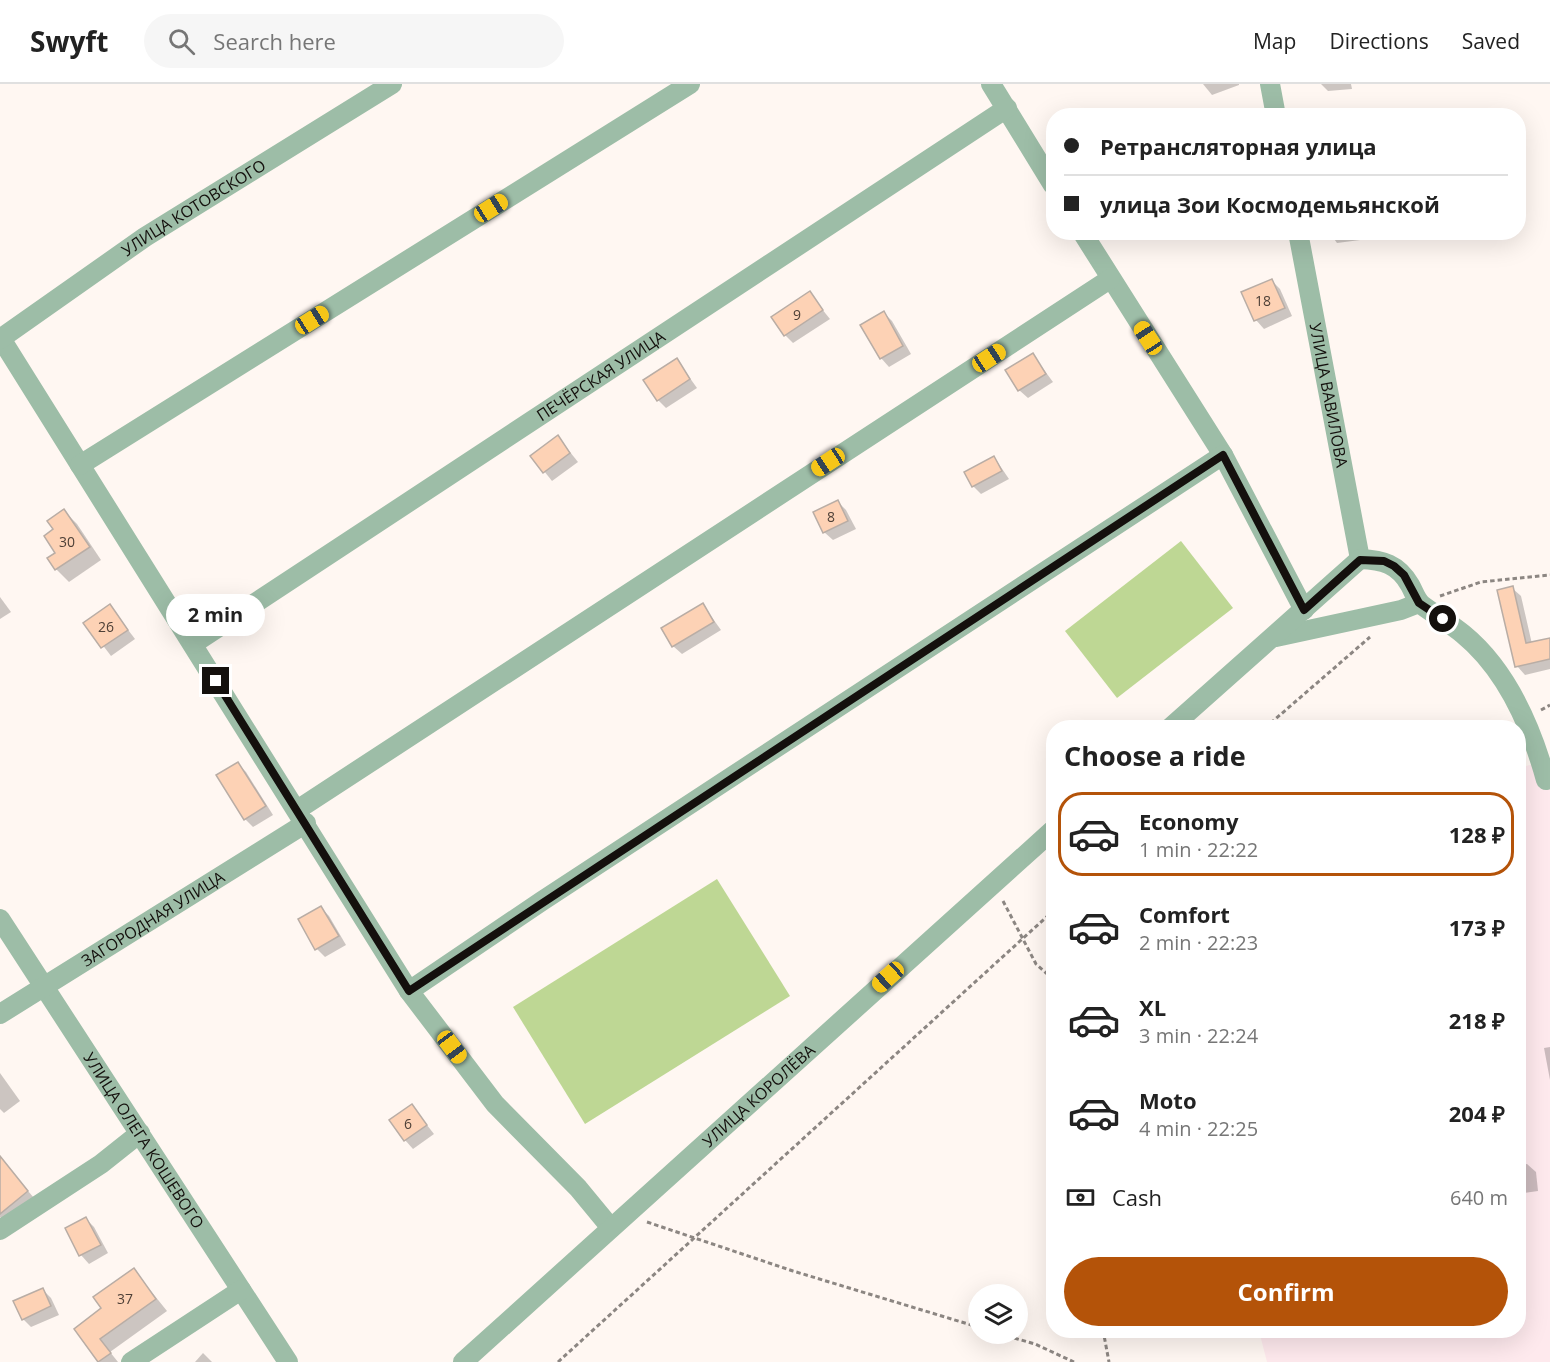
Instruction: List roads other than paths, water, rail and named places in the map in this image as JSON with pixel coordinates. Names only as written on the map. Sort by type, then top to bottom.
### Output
[{"type":"street","name":"УЛИЦА КОТОВСКОГО","points":[[0,338],[145,237],[392,84]]},
{"type":"street","points":[[80,465],[690,84]]},
{"type":"street","points":[[992,84],[1046,173]]},
{"type":"street","points":[[1270,84],[1274,108]]},
{"type":"street","name":"ПЕЧЁРСКАЯ УЛИЦА","points":[[193,644],[1007,108]]},
{"type":"street","points":[[1087,240],[1223,455],[1304,610]]},
{"type":"street","name":"УЛИЦА ВАВИЛОВА","points":[[1300,240],[1360,560]]},
{"type":"street","points":[[302,816],[1110,279]]},
{"type":"street","points":[[0,338],[302,816],[409,991],[495,1104],[578,1188],[618,1221]]},
{"type":"street","points":[[409,991],[1223,455]]},
{"type":"street","points":[[1179,720],[1360,560],[1384,561],[1404,575],[1419,603],[1464,634],[1488,658],[1508,686],[1524,720]]},
{"type":"street","points":[[1273,638],[1401,610],[1419,603]]},
{"type":"street","points":[[1526,725],[1546,780]]},
{"type":"street","name":"ЗАГОРОДНАЯ УЛИЦА","points":[[0,1014],[302,816]]},
{"type":"street","name":"УЛИЦА КОРОЛЁВА","points":[[463,1362],[1046,836]]},
{"type":"street","name":"УЛИЦА ОЛЕГА КОШЕВОГО","points":[[0,919],[42,987],[140,1133],[288,1362]]},
{"type":"street","points":[[0,1230],[101,1164],[140,1133]]},
{"type":"street","points":[[131,1362],[241,1290]]}]
